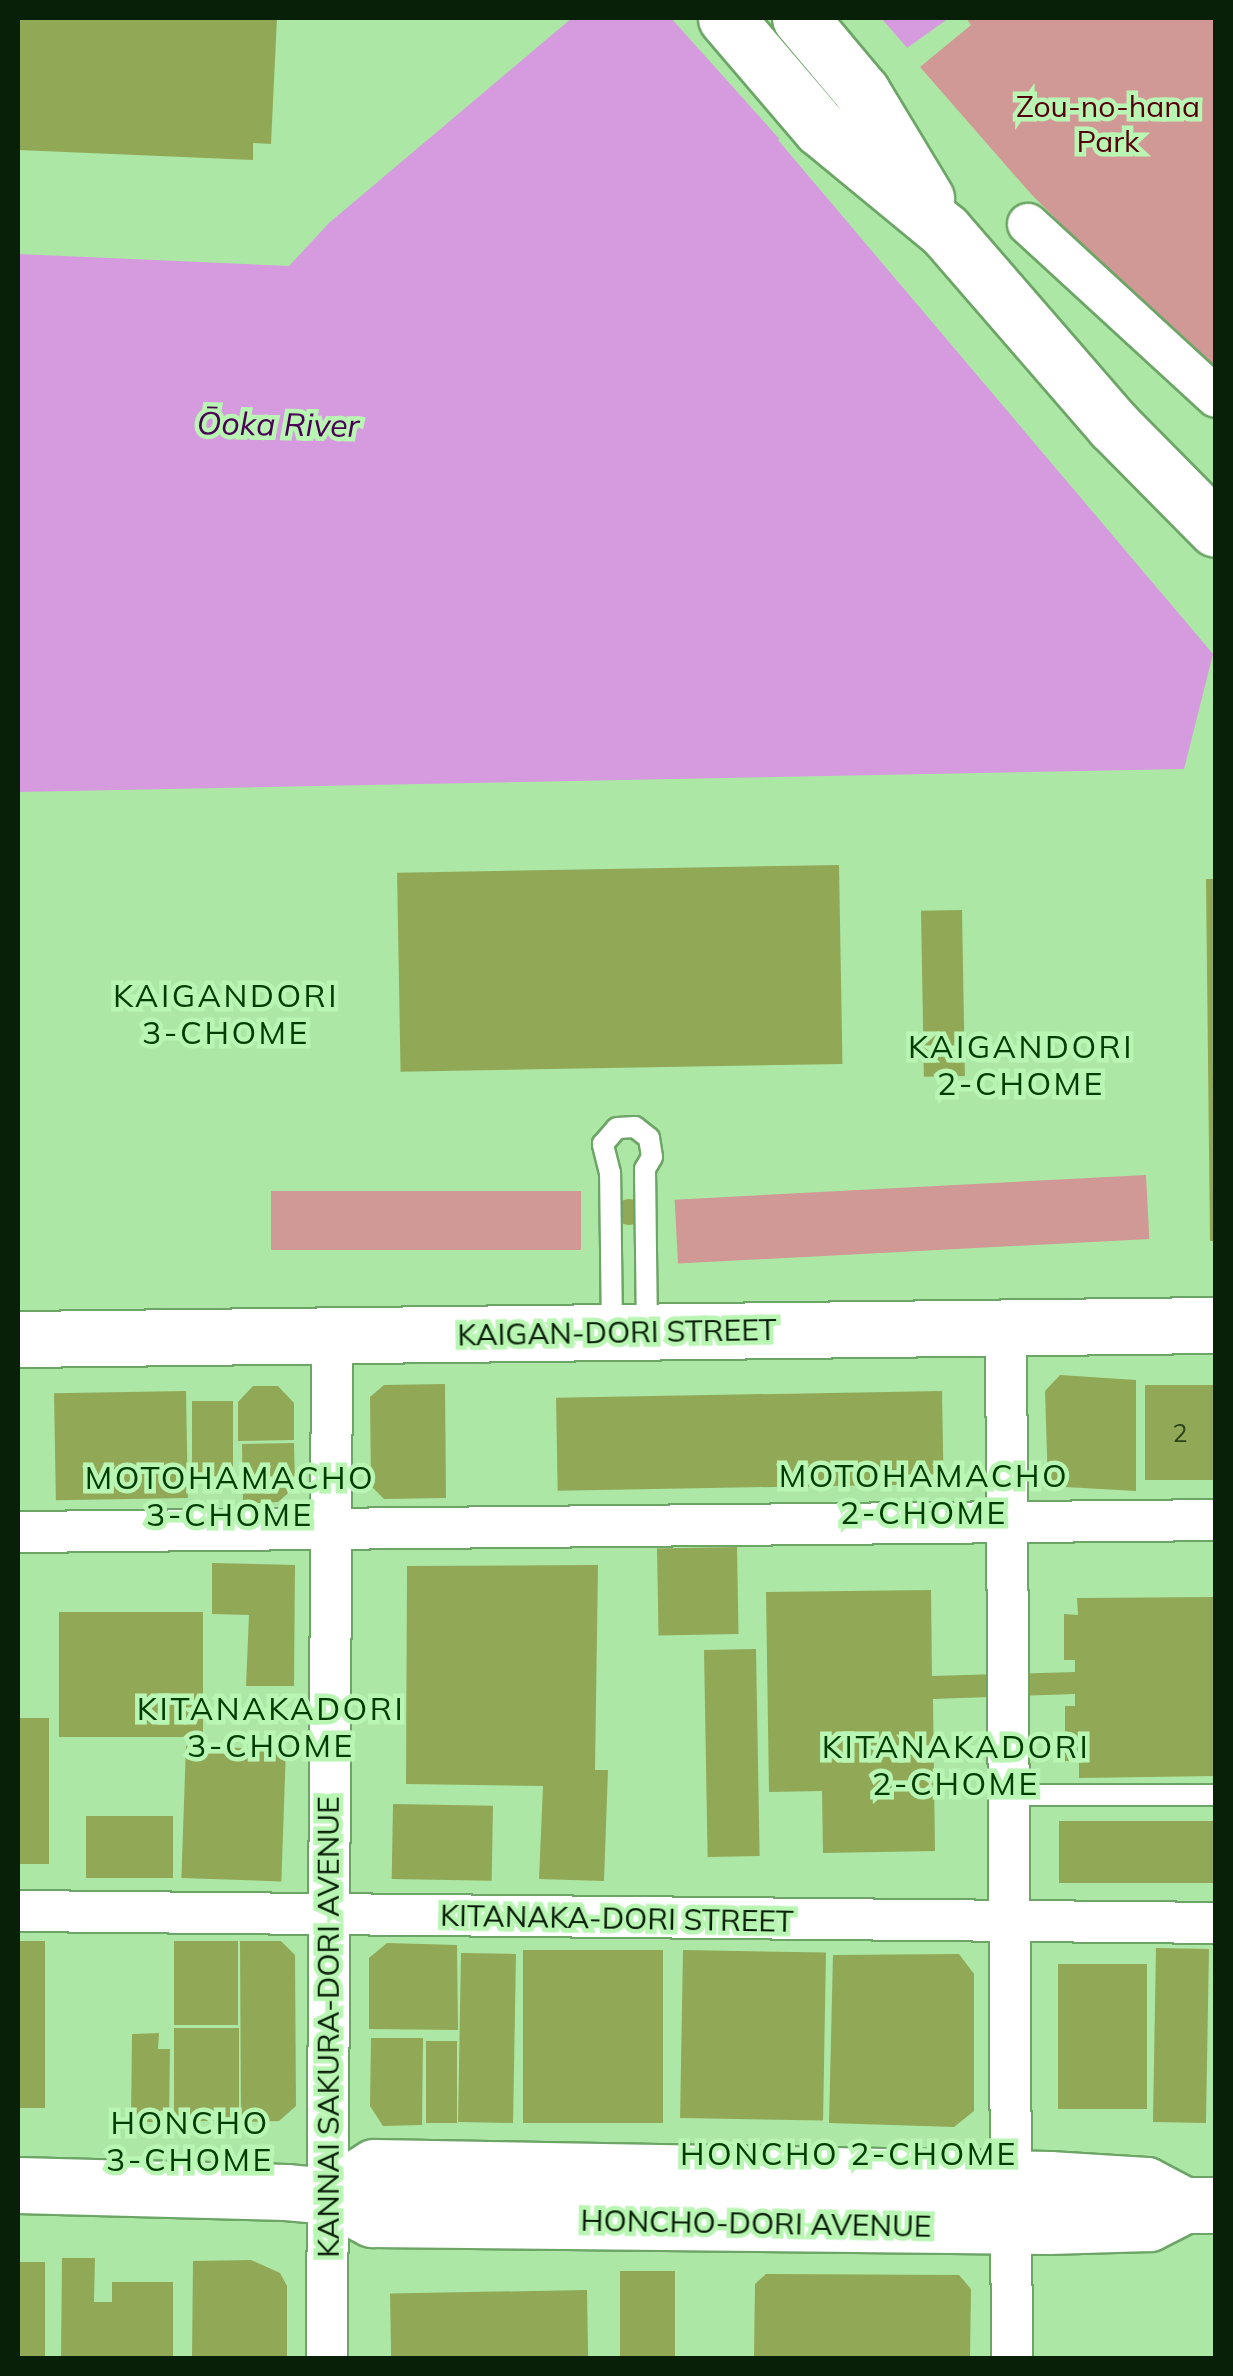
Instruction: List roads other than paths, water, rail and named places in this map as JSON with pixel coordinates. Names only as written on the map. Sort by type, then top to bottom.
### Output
[{"type":"main road","points":[[726,18],[820,128],[946,231]]},
{"type":"main road","points":[[800,18],[862,92],[946,231],[1113,426],[1216,529]]},
{"type":"main road","name":"KAIGAN-DORI STREET","points":[[18,1338],[1216,1325]]},
{"type":"main road","name":"HONCHO-DORI AVENUE","points":[[328,2196],[374,2167],[1012,2203],[1146,2185],[1200,2205]]},
{"type":"main road","points":[[18,2185],[328,2196]]},
{"type":"street","points":[[1028,224],[1216,397]]},
{"type":"street","points":[[1006,1327],[1012,2358]]},
{"type":"street","name":"KANNAI SAKURA-DORI AVENUE","points":[[328,2358],[332,1335]]},
{"type":"street","points":[[18,1532],[1216,1520]]},
{"type":"street","name":"KITANAKA-DORI STREET","points":[[18,1911],[1216,1923]]},
{"type":"lane","points":[[618,1128],[636,1128],[649,1138],[652,1156],[645,1169],[630,1332],[604,1144],[618,1128]]},
{"type":"lane","points":[[1009,1796],[1216,1795]]},
{"type":"water","name":"Ōoka River","points":[[572,18],[949,18],[778,140],[1213,654],[1184,769],[18,792],[18,254],[289,266],[329,223]]},
{"type":"district","name":"KAIGANDORI 3-CHOME","points":[[226,1014]]},
{"type":"district","name":"KAIGANDORI 2-CHOME","points":[[1021,1066]]},
{"type":"district","name":"MOTOHAMACHO 2-CHOME","points":[[924,1494]]},
{"type":"district","name":"MOTOHAMACHO 3-CHOME","points":[[230,1496]]},
{"type":"district","name":"KITANAKADORI 3-CHOME","points":[[271,1728]]},
{"type":"district","name":"KITANAKADORI 2-CHOME","points":[[956,1766]]},
{"type":"district","name":"HONCHO 3-CHOME","points":[[190,2142]]},
{"type":"district","name":"HONCHO 2-CHOME","points":[[849,2153]]},
{"type":"park label","name":"Zou-no-hana Park","points":[[1108,123]]}]
